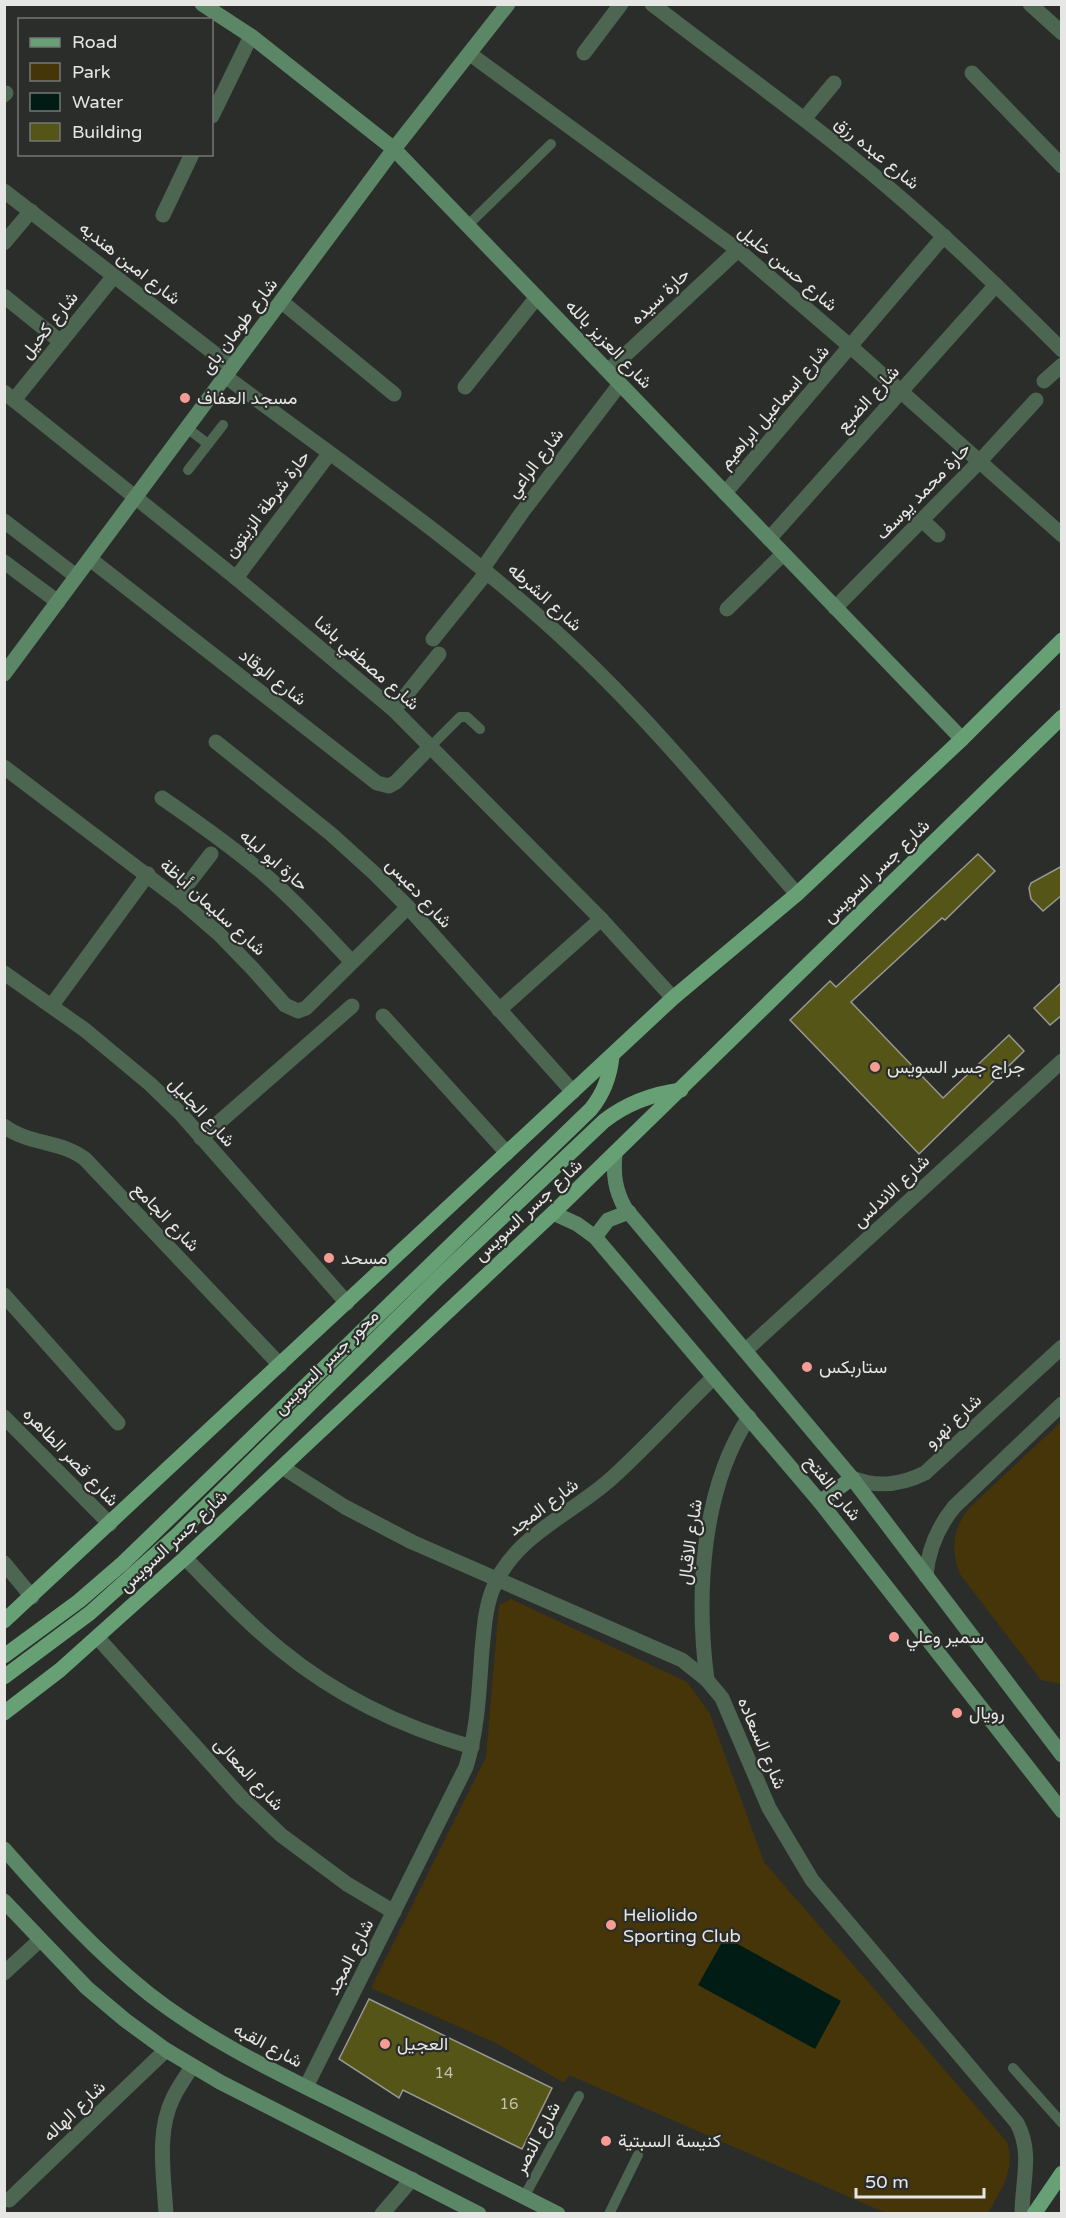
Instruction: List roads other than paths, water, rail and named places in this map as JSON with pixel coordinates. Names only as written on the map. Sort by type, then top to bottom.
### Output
[{"type":"main road","name":"شارع العزيز بالله","points":[[202,4],[251,36],[394,149],[962,739]]},
{"type":"main road","name":"شارع طومان باى","points":[[7,664],[58,602],[394,149],[508,4]]},
{"type":"main road","name":"شارع جسر السويس","points":[[4,1621],[674,998],[797,894],[962,739],[1062,640]]},
{"type":"main road","name":"شارع جسر السويس","points":[[4,1713],[33,1692],[98,1637],[185,1558],[553,1213],[1062,717]]},
{"type":"main road","name":"محور جسر السويس","points":[[4,1656],[88,1593],[166,1523],[591,1109],[608,1079],[612,1056]]},
{"type":"main road","name":"محور جسر السويس","points":[[4,1677],[90,1612],[178,1534],[436,1280],[604,1121],[622,1108],[645,1097],[681,1090]]},
{"type":"main road","name":"شارع الفتح","points":[[615,1154],[616,1186],[628,1212],[852,1478],[1062,1755]]},
{"type":"main road","points":[[595,1237],[608,1220],[628,1212]]},
{"type":"main road","name":"شارع الفتح","points":[[553,1213],[577,1224],[595,1237],[820,1502],[1062,1811]]},
{"type":"main road","points":[[820,1502],[852,1478]]},
{"type":"main road","name":"شارع القبه","points":[[4,1849],[87,1939],[144,1990],[222,2043],[558,2214]]},
{"type":"main road","points":[[4,1900],[40,1940],[100,1999],[166,2050],[192,2066],[479,2214]]},
{"type":"main road","points":[[1034,2214],[1062,2173]]},
{"type":"street","points":[[584,52],[621,4]]},
{"type":"street","name":"شارع عبده رزق","points":[[652,4],[804,119],[889,188],[944,236],[1062,350]]},
{"type":"street","points":[[1030,4],[1059,25]]},
{"type":"street","points":[[213,114],[251,36]]},
{"type":"street","name":"شارع حسن خليل","points":[[470,54],[738,250],[852,347],[1062,535]]},
{"type":"street","points":[[972,73],[1062,166]]},
{"type":"street","points":[[804,119],[834,83]]},
{"type":"street","points":[[163,215],[191,156]]},
{"type":"street","name":"شارع امين هنديه","points":[[4,191],[114,276],[229,372]]},
{"type":"street","points":[[4,243],[31,211]]},
{"type":"street","name":"شارع اسماعيل ابراهيم","points":[[725,493],[852,347],[944,236]]},
{"type":"street","name":"حارة سيده","points":[[608,371],[738,250]]},
{"type":"street","name":"شارع كحيل","points":[[9,396],[61,342],[114,276]]},
{"type":"street","name":"شارع الضبع","points":[[769,539],[996,285]]},
{"type":"street","points":[[4,296],[61,342]]},
{"type":"street","points":[[465,387],[537,297]]},
{"type":"street","points":[[282,302],[394,394]]},
{"type":"street","points":[[1044,381],[1062,365]]},
{"type":"street","name":"شارع الشرطه","points":[[229,372],[329,454],[485,570],[569,644],[634,708],[797,894]]},
{"type":"street","name":"شارع الراعي","points":[[433,639],[485,570],[523,511],[620,384]]},
{"type":"street","name":"شارع مصطفي باشا","points":[[9,396],[236,578],[394,710],[601,919],[674,998]]},
{"type":"street","name":"حارة محمد يوسف","points":[[836,608],[980,461],[1036,400]]},
{"type":"street","name":"حارة شرطة الزيتون","points":[[236,578],[329,454]]},
{"type":"street","points":[[4,520],[76,576]]},
{"type":"street","points":[[922,520],[938,536]]},
{"type":"street","points":[[727,609],[783,554]]},
{"type":"street","name":"شارع الوقاد","points":[[90,559],[377,783],[388,786],[396,782],[431,746]]},
{"type":"street","points":[[4,562],[58,602]]},
{"type":"street","points":[[394,710],[439,654]]},
{"type":"street","name":"شارع دعبس","points":[[216,742],[338,840],[408,908],[573,1092]]},
{"type":"street","name":"شارع سليمان أباظة","points":[[4,767],[177,898],[219,934],[254,969],[285,1005],[293,1010],[306,1008],[408,908]]},
{"type":"street","name":"حارة ابو ليله","points":[[162,798],[214,834],[263,874],[309,916],[352,962]]},
{"type":"street","points":[[177,898],[211,854]]},
{"type":"street","points":[[51,1005],[148,874]]},
{"type":"street","points":[[499,1010],[601,919]]},
{"type":"street","name":"شارع الجليل","points":[[5,976],[85,1030],[150,1084],[180,1113],[347,1303]]},
{"type":"street","points":[[201,1138],[352,1006]]},
{"type":"street","points":[[383,1016],[507,1152]]},
{"type":"street","name":"شارع الاندلس","points":[[746,1350],[1062,1061]]},
{"type":"street","name":"شارع الجامع","points":[[4,1126],[26,1139],[66,1147],[85,1159],[280,1365]]},
{"type":"street","points":[[4,1295],[118,1423]]},
{"type":"street","name":"شارع نهرو","points":[[852,1478],[874,1484],[889,1484],[925,1473],[1062,1347]]},
{"type":"street","name":"شارع المجد","points":[[306,2087],[460,1781],[472,1747],[485,1620],[489,1599],[498,1578],[522,1545],[613,1477],[714,1377]]},
{"type":"street","points":[[926,1576],[932,1546],[945,1519],[954,1507],[1062,1404]]},
{"type":"street","name":"شارع قصر الطاهره","points":[[4,1417],[110,1524]]},
{"type":"street","name":"شارع الاقبال","points":[[707,1680],[702,1607],[708,1534],[717,1492],[728,1457],[736,1436],[748,1418]]},
{"type":"street","name":"شارع السعاده","points":[[282,1467],[378,1525],[682,1660],[707,1680],[728,1708],[768,1808],[812,1880],[1017,2123],[1025,2142],[1027,2157],[1022,2214]]},
{"type":"street","points":[[185,1558],[266,1638],[323,1682],[387,1716],[420,1730],[472,1747]]},
{"type":"street","points":[[4,1563],[32,1597]]},
{"type":"street","name":"شارع المعالى","points":[[98,1637],[241,1797],[270,1826],[324,1869],[394,1911]]},
{"type":"street","points":[[4,1973],[40,1940]]},
{"type":"street","name":"شارع الهاله","points":[[9,2200],[166,2050]]},
{"type":"street","points":[[166,2214],[163,2147],[166,2121],[173,2098],[192,2066]]},
{"type":"street","points":[[381,2214],[412,2179]]},
{"type":"lane","points":[[468,225],[551,144]]},
{"type":"lane","points":[[188,470],[223,425]]},
{"type":"lane","points":[[187,428],[208,444]]},
{"type":"lane","points":[[431,746],[460,717],[467,717],[480,729]]},
{"type":"lane","points":[[1013,2068],[1062,2123]]},
{"type":"lane","name":"شارع النصر","points":[[524,2197],[579,2096]]},
{"type":"lane","points":[[609,2214],[638,2155]]},
{"type":"water","points":[[725,1937],[841,2001],[815,2049],[698,1985]]},
{"type":"place","name":"مسجد العفاف","points":[[185,398]]},
{"type":"place","name":"جراج جسر السويس","points":[[875,1067]]},
{"type":"place","name":"مسحد","points":[[329,1258]]},
{"type":"place","name":"ستاربكس","points":[[807,1367]]},
{"type":"place","name":"سمير وعلي","points":[[894,1637]]},
{"type":"place","name":"رويال","points":[[957,1713]]},
{"type":"place","name":"Heliolido Sporting Club","points":[[611,1925]]},
{"type":"place","name":"العجيل","points":[[385,2044]]},
{"type":"place","name":"كنيسة السبتية","points":[[606,2141]]}]
